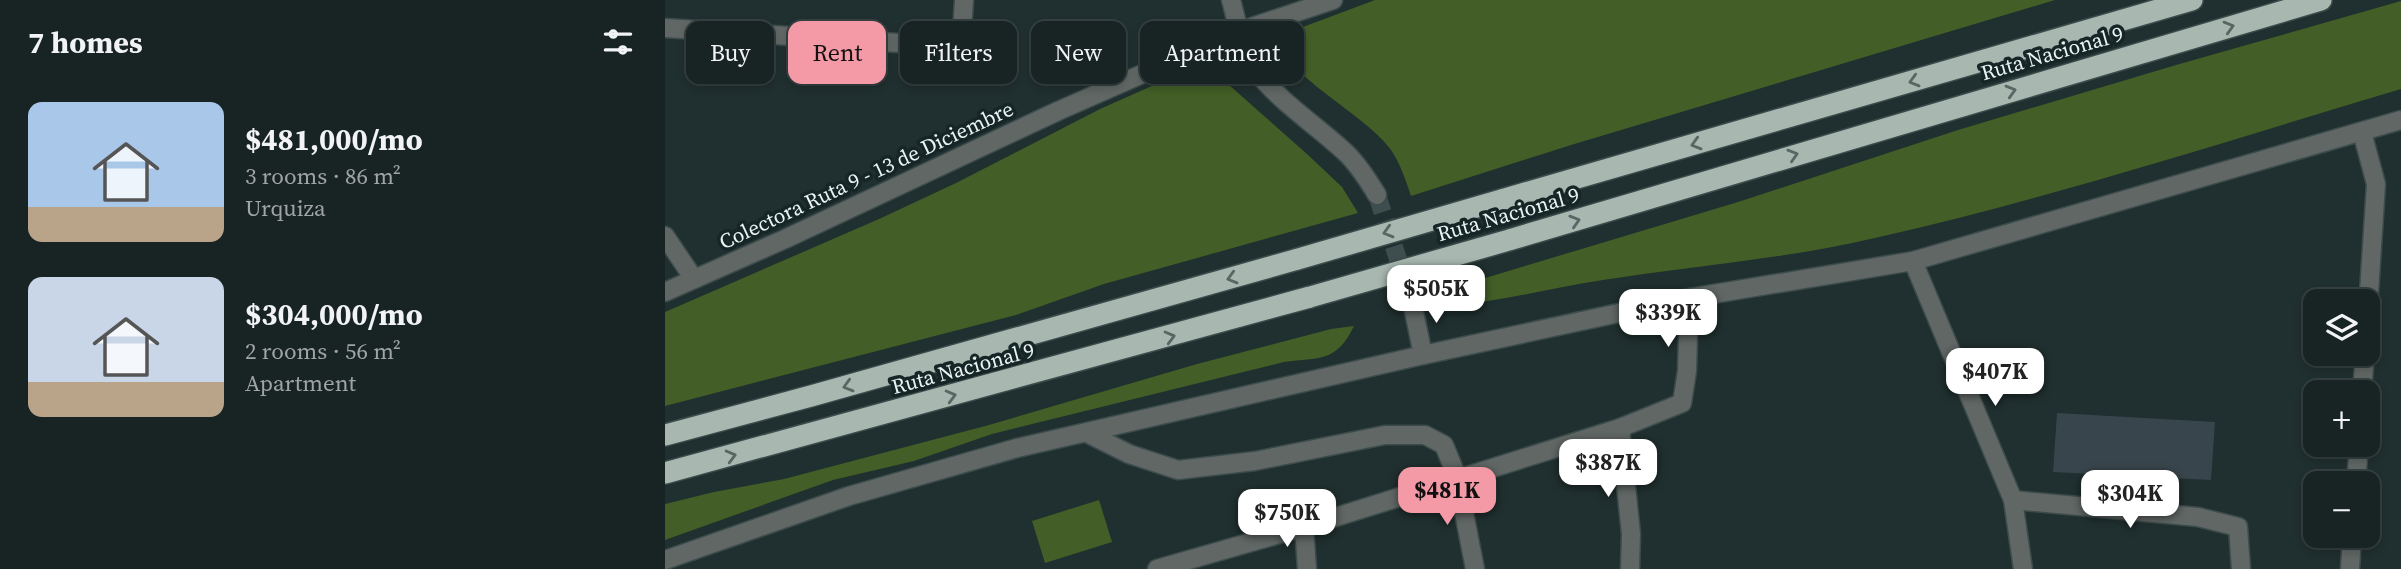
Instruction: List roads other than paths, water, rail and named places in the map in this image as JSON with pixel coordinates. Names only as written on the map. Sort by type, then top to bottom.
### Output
[{"type":"highway","name":"Ruta Nacional 9","points":[[665,435],[1298,259],[2192,0]]},
{"type":"highway","name":"Ruta Nacional 9","points":[[665,473],[1310,298],[2321,0]]},
{"type":"street","points":[[665,28],[961,47],[964,0]]},
{"type":"street","points":[[1231,0],[1237,21]]},
{"type":"street","name":"Colectora Ruta 9 - 13 de Diciembre","points":[[1270,21],[1333,0]]},
{"type":"street","name":"Colectora Ruta 9 - 13 de Diciembre","points":[[665,292],[1140,75]]},
{"type":"street","points":[[1269,84],[1298,113],[1346,153],[1377,195]]},
{"type":"street","points":[[665,560],[849,496],[1017,448],[1423,355],[1689,298],[1913,261],[2401,120]]},
{"type":"street","points":[[2362,132],[2376,184],[2369,289]]},
{"type":"street","points":[[665,236],[694,279]]},
{"type":"street","points":[[1913,261],[2013,500],[2023,569]]},
{"type":"street","points":[[1163,568],[1620,428],[1682,403],[1687,371],[1689,298]]},
{"type":"street","points":[[1412,302],[1423,355]]},
{"type":"street","points":[[1620,428],[1630,534],[1630,569]]},
{"type":"street","points":[[1087,433],[1129,454],[1178,470],[1255,461],[1385,435],[1425,435],[1444,444],[1457,477],[1475,569]]},
{"type":"street","points":[[2013,500],[2198,517],[2238,527],[2241,569]]},
{"type":"street","points":[[1304,527],[1307,569]]},
{"type":"street","points":[[2350,569],[2351,548]]},
{"type":"tunnel","points":[[1377,195],[1412,302]]}]
